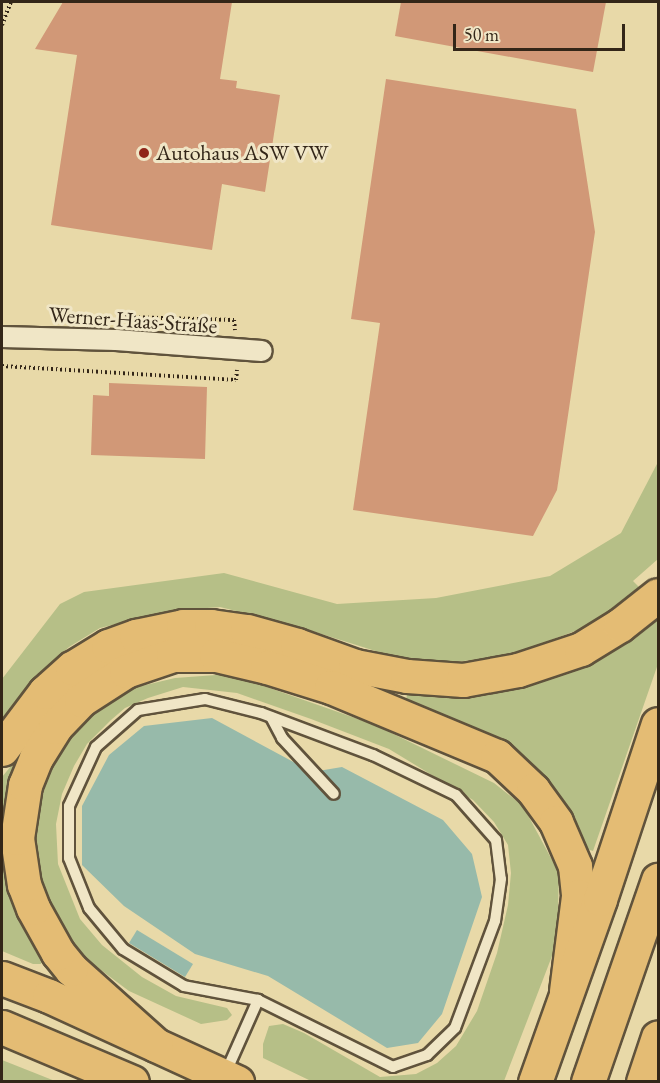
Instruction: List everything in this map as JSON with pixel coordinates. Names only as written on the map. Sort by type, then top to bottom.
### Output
[{"type":"highway","points":[[2,749],[45,692],[72,668],[108,646],[136,636],[183,626],[211,626],[247,631],[287,642],[355,666],[407,676],[464,680],[518,670],[581,649],[620,625],[658,595]]},
{"type":"highway","points":[[156,1045],[72,969],[58,953],[41,926],[24,885],[17,838],[25,785],[36,758],[55,727],[81,700],[126,671],[173,655],[216,655],[267,667],[331,687],[497,756],[533,790],[556,822],[575,866],[578,896],[566,991]]},
{"type":"highway","points":[[534,1082],[658,724]]},
{"type":"highway","points":[[588,1082],[658,880]]},
{"type":"highway","points":[[2,978],[231,1078]]},
{"type":"highway","points":[[2,1027],[132,1082]]},
{"type":"highway","points":[[643,1082],[658,1037]]},
{"type":"street","name":"Werner-Haas-Straße","points":[[2,337],[116,340],[262,351]]},
{"type":"lane","points":[[205,699],[271,717],[373,755],[456,795],[496,840],[501,879],[495,921],[455,1028],[427,1055],[393,1067],[258,1000],[184,986],[123,949],[89,908],[69,858],[69,806],[96,747],[138,710],[205,699]]},
{"type":"lane","points":[[271,717],[282,738],[334,794]]},
{"type":"lane","points":[[231,1078],[258,1000]]},
{"type":"path","points":[[2,25],[11,2]]},
{"type":"green space","points":[[658,462],[658,559],[633,581],[642,590],[619,608],[586,627],[508,656],[454,662],[404,660],[296,626],[220,607],[169,611],[100,628],[69,647],[34,679],[2,727],[2,679],[60,604],[84,592],[224,573],[337,604],[436,598],[550,576],[621,533]]},
{"type":"green space","points":[[658,614],[658,664],[593,851],[584,848],[569,807],[531,762],[503,743],[406,701],[407,694],[443,698],[476,697],[559,676],[625,645]]},
{"type":"green space","points":[[230,674],[375,725],[494,783],[523,806],[559,873],[557,943],[504,1081],[311,1081],[263,1058],[263,1044],[269,1026],[283,1024],[304,1033],[380,1077],[416,1074],[437,1063],[456,1046],[477,1011],[497,953],[508,905],[511,873],[508,845],[494,822],[473,800],[389,749],[311,719],[237,693],[183,687],[125,708],[111,720],[87,744],[62,794],[56,824],[58,864],[80,919],[102,945],[142,977],[176,996],[227,1008],[232,1015],[227,1020],[201,1024],[129,991],[86,959],[55,923],[38,884],[35,825],[47,779],[69,737],[94,713],[133,688],[175,678]]},
{"type":"green space","points":[[11,766],[14,766],[12,898],[36,952],[42,958],[41,964],[33,964],[2,951],[2,777]]},
{"type":"green space","points":[[2,1060],[55,1081],[2,1081]]},
{"type":"shaded area","points":[[212,718],[312,772],[342,767],[443,820],[472,854],[482,897],[442,1014],[418,1043],[387,1048],[268,976],[195,954],[124,906],[82,865],[82,806],[109,755],[144,726]]},
{"type":"shaded area","points":[[137,930],[193,964],[185,977],[129,943]]},
{"type":"building","name":"Autohaus ASW VW","points":[[63,2],[232,2],[220,79],[237,81],[236,88],[280,95],[265,192],[222,184],[212,250],[51,225],[77,55],[35,49]]},
{"type":"building","points":[[401,2],[606,2],[593,72],[395,36]]},
{"type":"building","points":[[386,79],[576,109],[595,232],[557,490],[533,536],[353,510],[380,323],[351,319]]},
{"type":"building","points":[[109,383],[207,387],[205,459],[91,455],[93,395],[109,396]]},
{"type":"place","name":"Autohaus ASW VW","points":[[144,153]]}]
